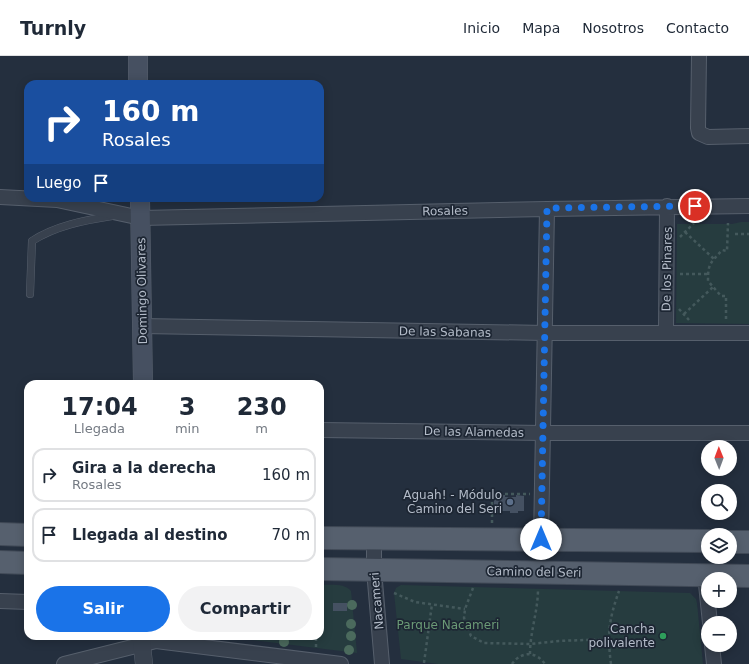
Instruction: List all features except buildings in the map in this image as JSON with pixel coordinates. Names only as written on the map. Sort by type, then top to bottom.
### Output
[{"type":"main road","points":[[138,56],[138,80]]},
{"type":"main road","name":"Domingo Olivares","points":[[140,202],[143,380]]},
{"type":"main road","points":[[0,534],[24,535]]},
{"type":"main road","points":[[324,538],[701,541]]},
{"type":"main road","points":[[737,542],[749,542]]},
{"type":"main road","points":[[0,562],[24,563]]},
{"type":"main road","name":"Camino del Seri","points":[[324,569],[701,575]]},
{"type":"main road","name":"Camino del Seri","points":[[737,576],[749,576]]},
{"type":"street","points":[[699,56],[699,133],[708,137],[749,136]]},
{"type":"street","name":"Rosales","points":[[0,197],[24,198]]},
{"type":"street","name":"Rosales","points":[[66,202],[141,218],[547,208],[749,206]]},
{"type":"street","name":"De los Pinares","points":[[666,332],[668,206]]},
{"type":"street","points":[[541,539],[547,208]]},
{"type":"street","name":"De las Sabanas","points":[[142,326],[545,333],[749,333]]},
{"type":"street","name":"De las Alamedas","points":[[324,430],[542,433],[749,433]]},
{"type":"street","name":"Nacameri","points":[[374,538],[374,570],[382,664]]},
{"type":"street","points":[[0,601],[24,602]]},
{"type":"street","points":[[64,664],[142,640],[341,664]]},
{"type":"street","points":[[142,640],[144,664]]},
{"type":"street","points":[[713,652],[714,664]]},
{"type":"lane","points":[[30,294],[32,241],[42,234],[86,220],[122,214]]},
{"type":"path","points":[[676,242],[694,223]]},
{"type":"path","points":[[726,326],[726,296],[721,296],[708,281],[708,274],[709,266],[714,259],[722,250],[727,250],[728,223]]},
{"type":"path","points":[[685,232],[714,259]]},
{"type":"path","points":[[735,234],[749,234]]},
{"type":"path","points":[[675,274],[708,274]]},
{"type":"path","points":[[684,314],[713,287]]},
{"type":"path","points":[[675,304],[693,325]]},
{"type":"path","points":[[492,524],[492,494],[514,496],[531,494]]},
{"type":"path","points":[[474,586],[465,609],[464,618],[471,636],[484,643],[530,644],[608,639]]},
{"type":"path","points":[[530,654],[530,644],[537,606],[538,587]]},
{"type":"path","points":[[611,664],[608,639],[609,627],[612,610],[620,588]]},
{"type":"path","points":[[394,593],[415,602],[465,609]]},
{"type":"path","points":[[424,663],[432,604]]},
{"type":"path","points":[[282,646],[288,640]]},
{"type":"path","points":[[316,640],[316,650]]},
{"type":"path","points":[[512,664],[522,655],[530,654],[538,656],[545,664]]},
{"type":"green space","points":[[749,222],[749,324],[676,323],[677,224],[732,224]]},
{"type":"green space","points":[[324,585],[333,585],[348,588],[351,591],[357,653],[251,640],[324,640]]},
{"type":"green space","name":"Parque Nacameri","points":[[401,585],[690,593],[696,599],[697,603],[703,664],[438,664],[401,659],[394,593],[396,588]]},
{"type":"place","name":"Aguah! - Módulo Camino del Seri","points":[[510,502]]},
{"type":"place","name":"Cancha polivalente","points":[[663,636]]},
{"type":"route","points":[[541,539],[547,208],[695,206]]}]
